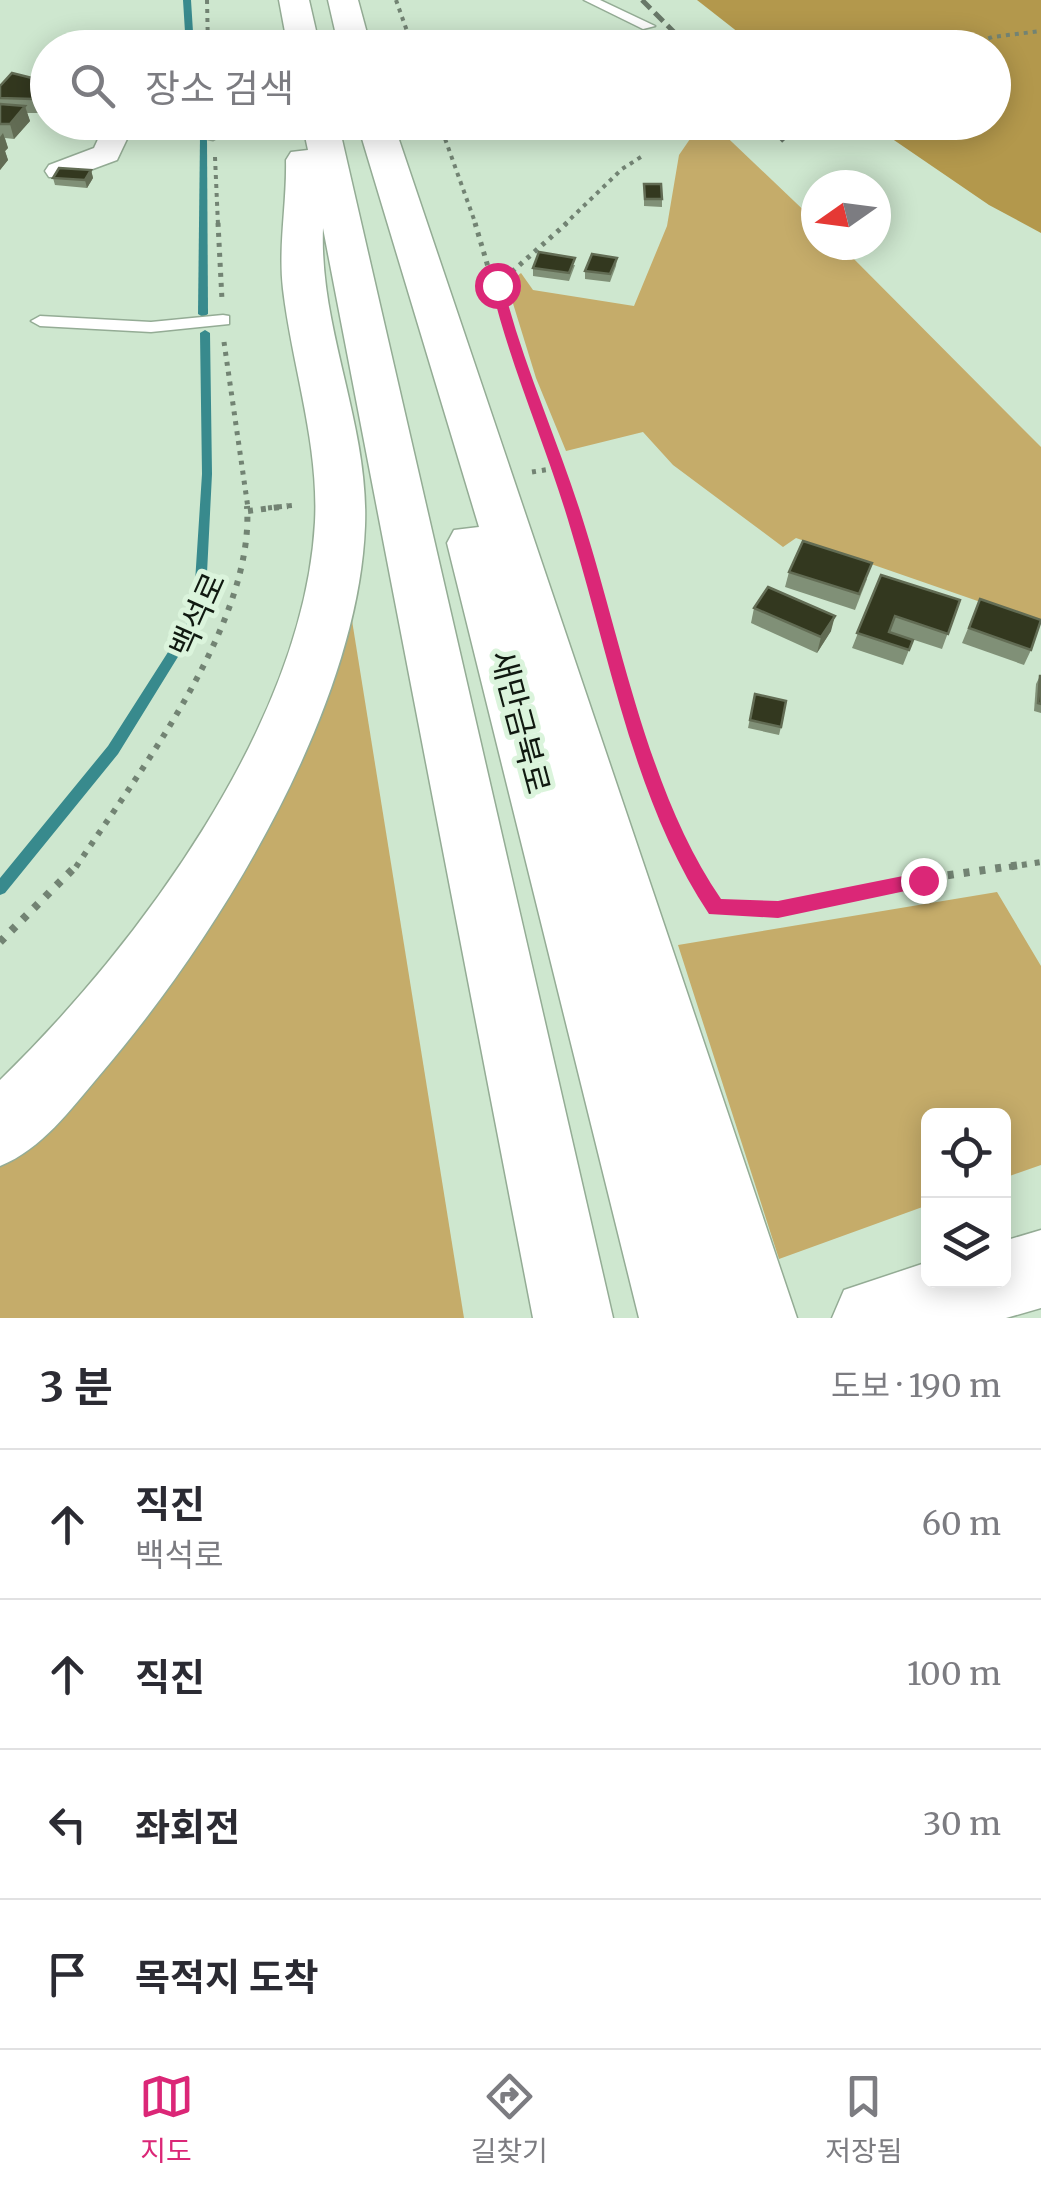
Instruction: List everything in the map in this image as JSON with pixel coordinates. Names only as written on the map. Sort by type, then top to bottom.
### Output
[{"type":"highway","points":[[292,0],[293,30]]},
{"type":"highway","points":[[292,0],[300,30]]},
{"type":"highway","points":[[344,0],[351,30]]},
{"type":"highway","points":[[0,1130],[44,1088],[141,971],[212,873],[273,761],[318,643],[334,569],[340,499],[304,284],[306,181],[303,140]]},
{"type":"highway","name":"새만금북로","points":[[324,140],[573,1318]]},
{"type":"highway","name":"새만금북로","points":[[378,140],[467,522],[680,1318]]},
{"type":"highway","points":[[380,140],[757,1318]]},
{"type":"highway","points":[[872,1318],[979,1288]]},
{"type":"street","points":[[60,170],[106,154],[111,140]]},
{"type":"lane","points":[[590,0],[648,26]]},
{"type":"lane","points":[[40,321],[150,328],[223,320]]},
{"type":"path","points":[[207,0],[208,30]]},
{"type":"path","points":[[396,0],[406,30]]},
{"type":"path","points":[[1011,34],[1041,32]]},
{"type":"path","name":"백석로","points":[[0,942],[73,871],[179,712],[242,575],[248,511],[223,320],[213,140]]},
{"type":"path","points":[[445,140],[497,285],[513,351],[578,528],[620,681],[688,866],[716,908],[778,910],[935,877],[1041,862]]},
{"type":"path","points":[[497,285],[523,256],[592,201],[621,166],[644,155]]},
{"type":"path","points":[[248,511],[300,504]]},
{"type":"shaded area","points":[[697,0],[1041,0],[1041,233],[989,205],[894,140],[1011,140],[1011,30],[735,30]]},
{"type":"shaded area","points":[[689,140],[730,140],[801,208],[801,260],[855,260],[1041,447],[1041,623],[796,538],[783,547],[673,465],[643,432],[566,451],[536,378],[507,284],[521,273],[533,290],[634,306],[667,226],[679,155]]},
{"type":"shaded area","points":[[350,608],[464,1318],[0,1318],[0,1163]]},
{"type":"shaded area","points":[[997,892],[1041,966],[1041,1165],[1011,1176],[1011,1108],[921,1108],[921,1208],[779,1259],[678,945]]},
{"type":"building","points":[[12,73],[30,78],[30,99],[0,98],[0,86]]},
{"type":"building","points":[[0,104],[25,106],[10,124],[0,124]]},
{"type":"building","points":[[59,168],[91,170],[85,180],[53,178]]},
{"type":"building","points":[[644,184],[661,184],[662,199],[645,199]]},
{"type":"building","points":[[539,252],[575,258],[569,273],[533,268]]},
{"type":"building","points":[[592,254],[617,258],[610,274],[585,271]]},
{"type":"building","points":[[803,541],[872,563],[859,594],[789,572]]},
{"type":"building","points":[[881,575],[960,600],[948,634],[895,616],[889,632],[913,640],[909,650],[857,633]]},
{"type":"building","points":[[768,587],[835,616],[821,637],[754,608]]},
{"type":"building","points":[[980,599],[1041,620],[1031,650],[969,628]]},
{"type":"building","points":[[755,694],[786,701],[781,727],[750,720]]},
{"type":"waterway","points":[[187,0],[189,30]]},
{"type":"waterway","points":[[203,140],[203,314]]},
{"type":"waterway","points":[[0,889],[113,750],[199,613],[207,474],[205,333]]},
{"type":"railway","points":[[642,0],[672,30]]},
{"type":"route","points":[[497,285],[513,351],[578,528],[620,681],[688,866],[716,908],[778,910],[923,880]]}]
